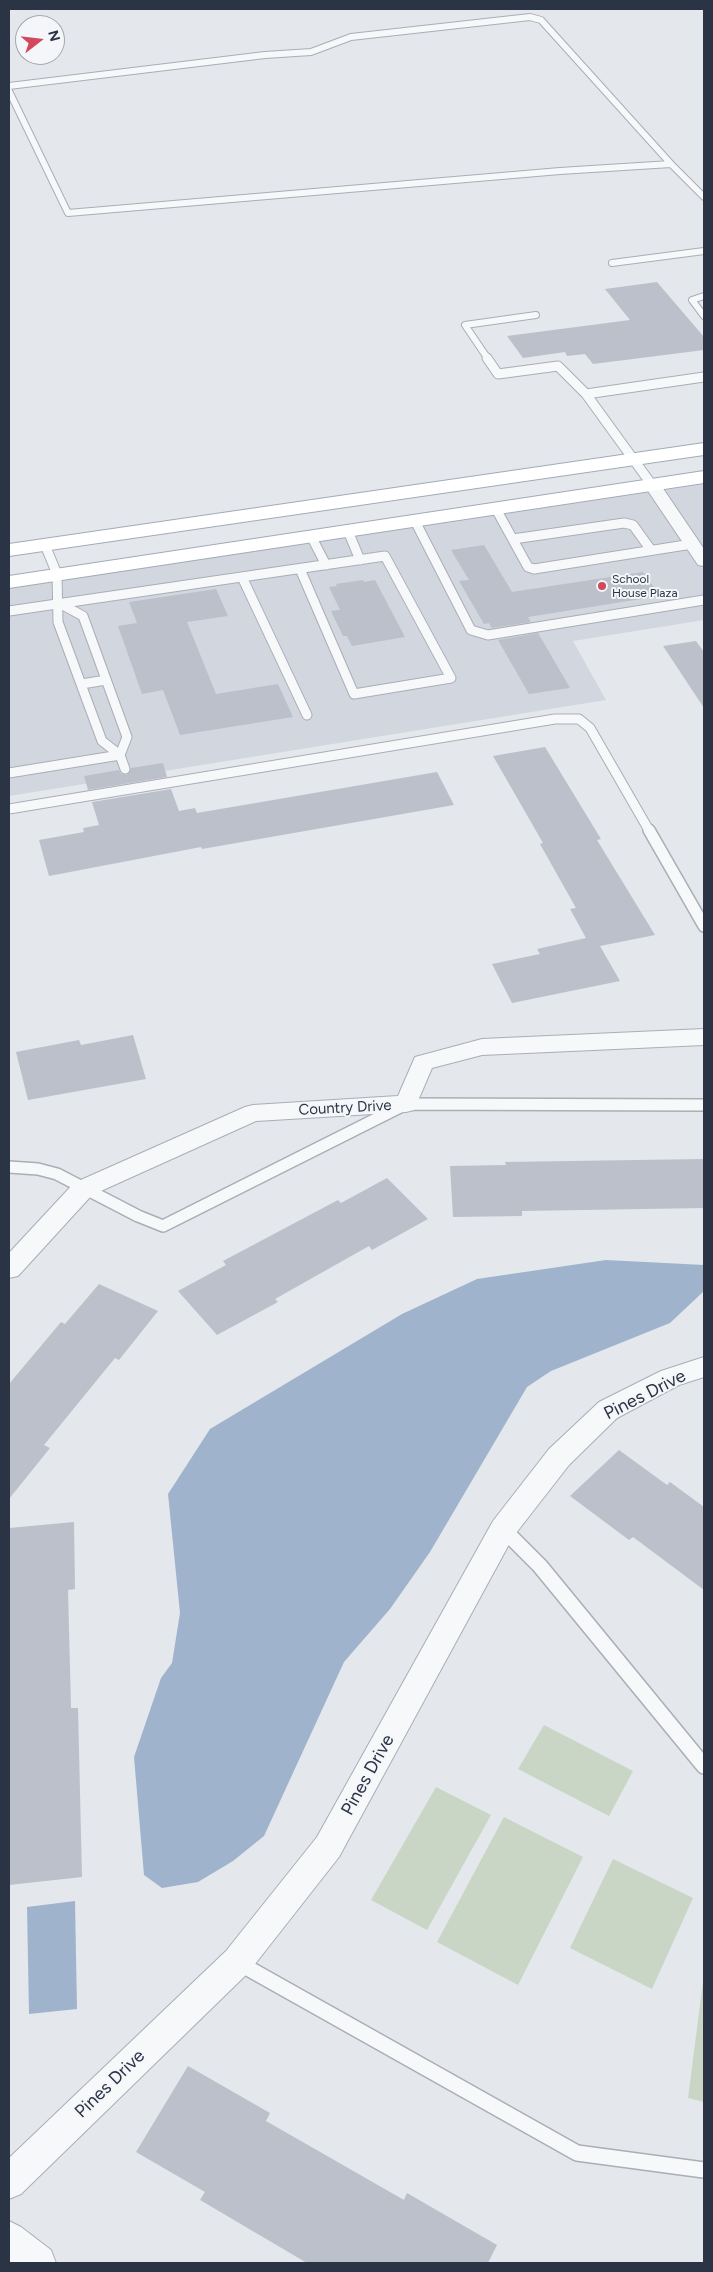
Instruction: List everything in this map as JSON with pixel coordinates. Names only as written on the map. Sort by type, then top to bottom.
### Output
[{"type":"main road","points":[[9,550],[704,449]]},
{"type":"main road","points":[[9,582],[704,477]]},
{"type":"street","points":[[652,485],[704,561]]},
{"type":"street","name":"Country Drive","points":[[9,1269],[83,1189],[253,1113],[406,1104],[424,1063],[482,1048],[704,1037]]},
{"type":"street","name":"Pines Drive","points":[[9,2182],[237,1962],[328,1848],[503,1529],[559,1457],[608,1410],[670,1378],[704,1367]]},
{"type":"street","points":[[9,2239],[38,2263]]},
{"type":"lane","points":[[9,86],[311,52],[351,37],[530,17],[541,20],[671,164],[704,197]]},
{"type":"lane","points":[[9,92],[68,213],[369,189],[560,171],[671,164]]},
{"type":"lane","points":[[612,263],[704,252]]},
{"type":"lane","points":[[704,296],[692,300],[704,316]]},
{"type":"lane","points":[[536,315],[465,325],[498,374],[558,366],[586,394],[652,485]]},
{"type":"lane","points":[[586,394],[704,377]]},
{"type":"lane","points":[[496,508],[528,567],[534,568],[692,544]]},
{"type":"lane","points":[[414,521],[471,630],[488,635],[704,600]]},
{"type":"lane","points":[[513,539],[624,523],[633,526],[651,550]]},
{"type":"lane","points":[[348,531],[360,560]]},
{"type":"lane","points":[[311,536],[326,565]]},
{"type":"lane","points":[[45,545],[57,574],[58,622],[102,741],[120,755],[125,769]]},
{"type":"lane","points":[[9,611],[385,556],[451,678],[354,694],[300,569]]},
{"type":"lane","points":[[242,578],[307,716]]},
{"type":"lane","points":[[59,603],[83,616],[127,737],[120,755]]},
{"type":"lane","points":[[82,684],[106,680]]},
{"type":"lane","points":[[9,809],[131,785],[555,719],[578,719],[590,728],[704,926]]},
{"type":"lane","points":[[9,773],[120,755]]},
{"type":"lane","points":[[9,1167],[38,1169],[57,1174],[138,1216],[163,1226],[406,1104],[704,1104]]},
{"type":"lane","points":[[503,1529],[540,1566],[704,1766]]},
{"type":"lane","points":[[237,1962],[577,2153],[704,2170]]},
{"type":"shaded area","points":[[704,484],[704,620],[573,641],[606,700],[9,796],[9,588]]},
{"type":"green space","points":[[544,1725],[633,1771],[609,1816],[518,1769]]},
{"type":"green space","points":[[436,1787],[491,1815],[427,1930],[371,1900]]},
{"type":"green space","points":[[504,1817],[583,1857],[518,1985],[437,1942]]},
{"type":"green space","points":[[613,1859],[693,1898],[652,1989],[570,1948]]},
{"type":"green space","points":[[704,1974],[704,2102],[688,2098]]},
{"type":"water","points":[[606,1260],[704,1265],[704,1291],[670,1323],[551,1371],[527,1387],[430,1552],[390,1609],[344,1662],[264,1836],[233,1861],[198,1882],[162,1888],[144,1875],[134,1757],[161,1678],[172,1663],[180,1613],[168,1494],[210,1429],[402,1314],[477,1279]]},
{"type":"water","points":[[75,1901],[77,2009],[29,2014],[27,1907]]},
{"type":"building","points":[[657,282],[704,337],[704,350],[593,364],[585,354],[567,356],[565,352],[523,358],[507,336],[630,320],[605,289]]},
{"type":"building","name":"School House Plaza","points":[[484,545],[512,592],[643,572],[660,596],[528,617],[531,622],[492,628],[489,623],[484,624],[459,581],[469,580],[451,550]]},
{"type":"building","points":[[363,580],[364,582],[375,580],[405,637],[352,646],[347,636],[343,636],[331,611],[340,610],[329,587],[337,586],[336,584]]},
{"type":"building","points":[[216,589],[228,616],[187,622],[216,694],[278,684],[293,717],[180,735],[163,690],[142,694],[118,626],[137,623],[129,602]]},
{"type":"building","points":[[538,633],[570,688],[529,694],[498,640]]},
{"type":"building","points":[[696,641],[704,652],[704,708],[663,646]]},
{"type":"building","points":[[545,747],[601,839],[597,840],[655,935],[600,946],[620,981],[512,1003],[492,964],[540,954],[537,949],[586,938],[570,909],[576,908],[540,844],[543,843],[493,756]]},
{"type":"building","points":[[163,763],[167,777],[88,790],[84,776],[119,770],[121,774],[127,775],[131,768]]},
{"type":"building","points":[[437,772],[454,805],[202,849],[201,847],[49,876],[39,840],[84,832],[83,828],[99,825],[92,802],[171,789],[179,811],[195,808],[197,813]]},
{"type":"building","points":[[133,1035],[146,1079],[28,1100],[16,1052],[79,1040],[81,1045]]},
{"type":"building","points":[[704,1159],[704,1208],[522,1211],[522,1216],[453,1217],[450,1166],[506,1165],[505,1162]]},
{"type":"building","points":[[387,1178],[428,1219],[372,1250],[369,1246],[275,1299],[278,1302],[217,1335],[178,1291],[226,1265],[223,1261],[338,1200],[341,1203]]},
{"type":"building","points":[[99,1284],[158,1311],[119,1360],[115,1358],[44,1445],[50,1448],[9,1499],[9,1384],[61,1322],[65,1324]]},
{"type":"building","points":[[619,1450],[667,1485],[670,1482],[704,1507],[704,1590],[633,1537],[629,1540],[570,1496]]},
{"type":"building","points":[[74,1522],[75,1589],[68,1590],[71,1708],[78,1708],[82,1877],[9,1885],[9,1528]]},
{"type":"building","points":[[188,2066],[270,2113],[266,2121],[404,2200],[407,2193],[497,2245],[488,2263],[307,2263],[200,2200],[205,2192],[136,2152]]},
{"type":"place","name":"School House Plaza","points":[[602,586]]}]
